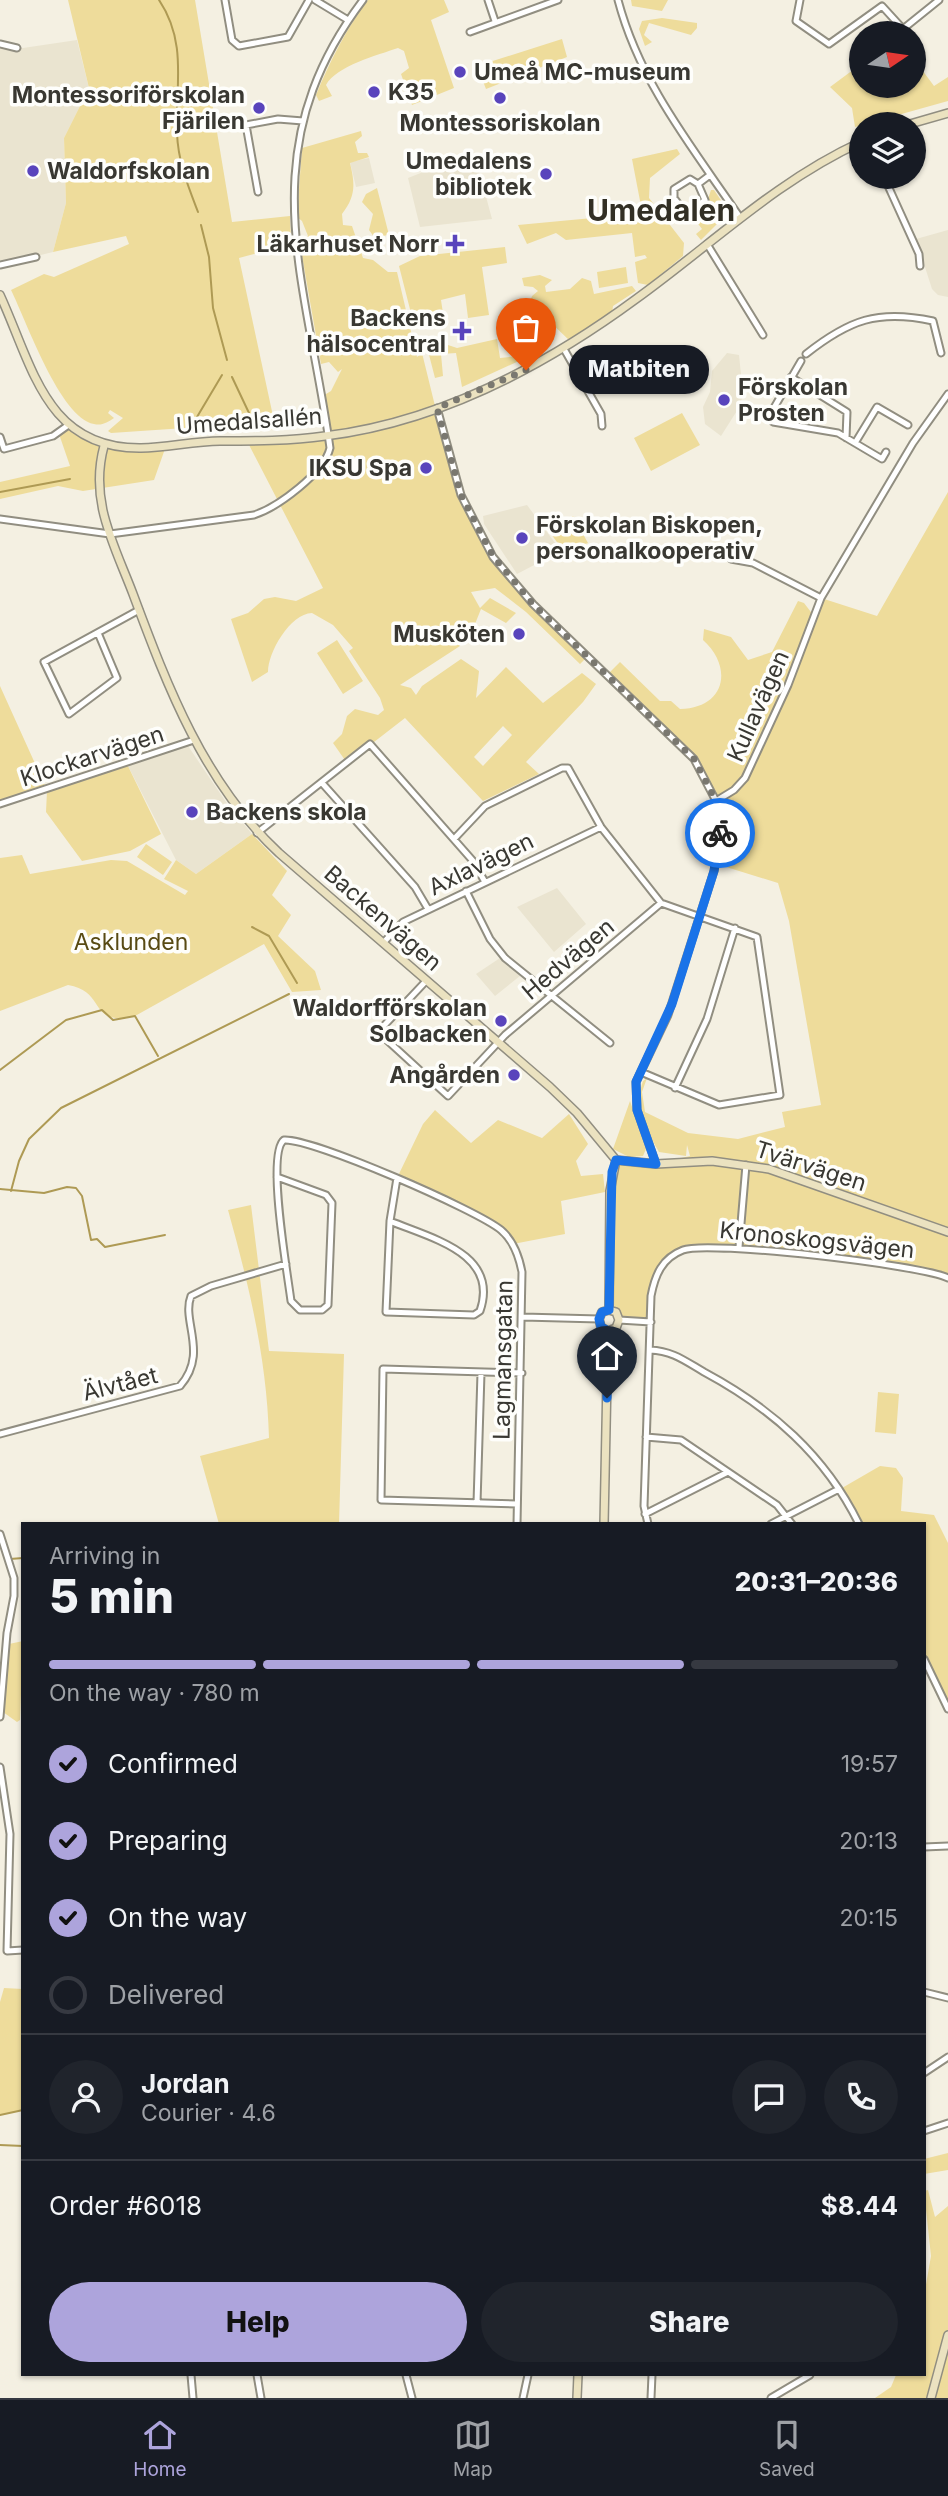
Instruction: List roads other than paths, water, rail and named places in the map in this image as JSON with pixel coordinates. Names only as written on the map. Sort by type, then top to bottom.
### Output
[{"type":"street","points":[[225,0],[232,40],[239,46],[288,37],[309,0]]},
{"type":"street","points":[[315,0],[323,2],[348,20]]},
{"type":"street","points":[[0,519],[110,534],[244,517],[270,510],[324,462],[330,448],[294,234],[295,168],[303,121],[323,67],[348,20],[363,0]]},
{"type":"street","points":[[488,0],[495,21]]},
{"type":"street","points":[[525,0],[527,9]]},
{"type":"street","points":[[470,32],[527,9],[558,0]]},
{"type":"street","points":[[618,0],[637,55],[655,93],[739,216]]},
{"type":"street","points":[[800,0],[796,21],[829,44],[888,0]]},
{"type":"street","points":[[913,21],[939,0]]},
{"type":"street","points":[[882,6],[893,21]]},
{"type":"street","points":[[0,44],[17,48]]},
{"type":"street","points":[[926,119],[948,113]]},
{"type":"street","points":[[258,192],[246,125],[278,119],[303,121]]},
{"type":"street","name":"Umedalsallén","points":[[104,446],[144,449],[192,442],[281,441],[328,436],[401,420],[437,408],[507,380],[564,349],[636,299],[739,216],[783,185],[849,149]]},
{"type":"street","points":[[698,184],[710,175]]},
{"type":"street","points":[[690,179],[698,184],[705,200],[691,211],[685,212],[674,198],[674,189],[690,179]]},
{"type":"street","points":[[889,189],[919,254],[920,266]]},
{"type":"street","points":[[707,244],[763,335]]},
{"type":"street","points":[[0,265],[36,257]]},
{"type":"street","points":[[0,295],[48,401],[67,426],[104,446]]},
{"type":"street","points":[[806,354],[844,327],[858,321],[893,315],[933,321],[942,353]]},
{"type":"street","points":[[564,349],[601,414],[602,426]]},
{"type":"street","points":[[801,361],[771,413],[773,422],[830,431],[883,459],[886,452]]},
{"type":"street","points":[[791,377],[847,412],[846,438]]},
{"type":"street","name":"Kullavägen","points":[[716,801],[734,790],[751,766],[788,685],[821,598],[913,443],[948,394]]},
{"type":"street","points":[[855,443],[877,407],[908,425]]},
{"type":"street","points":[[437,408],[461,495],[493,556],[533,604],[684,748],[699,767],[716,801],[719,849],[668,1015],[636,1082],[637,1110],[656,1164]]},
{"type":"street","points":[[0,437],[4,449],[53,436],[67,426]]},
{"type":"street","name":"Backenvägen","points":[[104,446],[98,467],[98,489],[110,534],[177,707],[194,740],[257,833],[578,1113],[616,1160]]},
{"type":"street","points":[[731,559],[753,563],[821,598]]},
{"type":"street","points":[[97,633],[117,678],[69,714],[44,662],[139,610]]},
{"type":"street","name":"Klockarvägen","points":[[0,804],[194,740]]},
{"type":"street","points":[[257,833],[370,744],[475,864],[485,882]]},
{"type":"street","points":[[454,839],[485,806],[565,768],[574,774],[601,827],[661,903],[754,935],[758,940],[781,1093],[775,1097],[719,1105],[641,1072]]},
{"type":"street","points":[[322,783],[415,887],[428,909]]},
{"type":"street","name":"Axlavägen","points":[[383,943],[401,923],[601,827]]},
{"type":"street","points":[[466,891],[499,951],[610,1043]]},
{"type":"street","name":"Hedvägen","points":[[426,981],[377,1032],[448,1096],[497,1042],[661,903]]},
{"type":"street","points":[[676,1088],[707,1019],[735,928]]},
{"type":"street","name":"Lagmansgatan","points":[[277,1177],[277,1148],[284,1140],[397,1178],[486,1219],[508,1237],[519,1256],[522,1272],[517,1522]]},
{"type":"street","points":[[609,1310],[610,1191],[616,1160]]},
{"type":"street","name":"Tvärvägen","points":[[616,1160],[656,1164],[685,1161],[746,1165],[797,1178],[948,1233]]},
{"type":"street","points":[[739,1247],[746,1165]]},
{"type":"street","points":[[277,1177],[331,1199],[327,1308],[300,1310],[293,1306],[277,1177]]},
{"type":"street","points":[[390,1221],[464,1252],[475,1262],[482,1284],[480,1311],[474,1315],[386,1312],[390,1221],[397,1178]]},
{"type":"street","name":"Kronoskogsvägen","points":[[647,1522],[645,1514],[646,1437],[654,1281],[668,1258],[696,1246],[739,1247],[919,1268],[948,1278]]},
{"type":"street","name":"Älvtået","points":[[0,1434],[180,1386],[189,1372],[193,1354],[193,1330],[188,1307],[191,1296],[211,1286],[286,1264]]},
{"type":"street","points":[[608,1331],[601,1327],[599,1319],[602,1312],[616,1312],[620,1320]]},
{"type":"street","points":[[523,1317],[599,1319]]},
{"type":"street","points":[[620,1320],[651,1322]]},
{"type":"street","points":[[608,1331],[616,1328],[620,1320]]},
{"type":"street","points":[[604,1522],[608,1331]]},
{"type":"street","points":[[650,1350],[671,1351],[763,1407],[802,1442],[839,1489],[858,1522]]},
{"type":"street","points":[[517,1504],[381,1500],[383,1369],[522,1373]]},
{"type":"street","points":[[477,1503],[481,1373]]},
{"type":"street","points":[[646,1437],[679,1439],[788,1516],[791,1522]]},
{"type":"street","points":[[645,1514],[728,1472]]},
{"type":"street","points":[[775,1522],[839,1489]]},
{"type":"street","points":[[0,1534],[14,1578],[14,1596],[7,1633],[0,1717]]},
{"type":"street","points":[[926,1663],[948,1709]]},
{"type":"street","points":[[0,1768],[10,1834],[7,1951],[21,1950]]},
{"type":"street","points":[[926,1847],[948,1846]]},
{"type":"street","points":[[926,1992],[948,1998]]},
{"type":"street","points":[[926,2072],[948,2057]]},
{"type":"street","points":[[926,2129],[948,2123]]},
{"type":"street","points":[[931,2398],[948,2335]]},
{"type":"street","points":[[191,2376],[193,2398]]},
{"type":"street","points":[[257,2376],[261,2398]]},
{"type":"street","points":[[406,2376],[412,2398]]},
{"type":"street","points":[[523,2398],[528,2376]]},
{"type":"street","points":[[577,2398],[578,2376]]},
{"type":"street","points":[[651,2398],[652,2376]]},
{"type":"street","points":[[771,2398],[783,2395],[793,2381],[807,2376]]},
{"type":"waterway","points":[[159,0],[174,32],[178,65],[179,154],[198,212]]},
{"type":"waterway","points":[[201,225],[209,257],[213,308],[227,360]]},
{"type":"waterway","points":[[194,422],[222,375]]},
{"type":"waterway","points":[[232,377],[249,413]]},
{"type":"waterway","points":[[0,492],[70,479]]},
{"type":"waterway","points":[[252,927],[269,936],[297,983]]},
{"type":"waterway","points":[[11,1191],[19,1161],[29,1139],[61,1108],[289,994]]},
{"type":"waterway","points":[[0,1070],[66,1020],[102,1010],[113,1020],[135,1016],[158,1056]]},
{"type":"waterway","points":[[0,1189],[44,1193],[67,1187],[76,1188],[82,1196],[91,1240],[97,1239],[105,1247],[165,1235]]},
{"type":"waterway","points":[[10,1559],[21,1558]]},
{"type":"waterway","points":[[0,2115],[21,2110]]},
{"type":"waterway","points":[[0,2145],[21,2146]]},
{"type":"place","name":"Umeå MC-museum","points":[[460,72]]},
{"type":"place","name":"K35","points":[[374,92]]},
{"type":"place","name":"Montessoriskolan","points":[[500,98]]},
{"type":"place","name":"Montessoriförskolan Fjärilen","points":[[259,108]]},
{"type":"place","name":"Waldorfskolan","points":[[33,171]]},
{"type":"place","name":"Umedalens bibliotek","points":[[546,174]]},
{"type":"place","name":"Läkarhuset Norr","points":[[455,244]]},
{"type":"place","name":"Backens hälsocentral","points":[[462,331]]},
{"type":"place","name":"Matbiten","points":[[526,370]]},
{"type":"place","name":"Förskolan Prosten","points":[[724,400]]},
{"type":"place","name":"IKSU Spa","points":[[426,468]]},
{"type":"place","name":"Förskolan Biskopen, personalkooperativ","points":[[522,538]]},
{"type":"place","name":"Musköten","points":[[519,634]]},
{"type":"place","name":"Backens skola","points":[[192,812]]},
{"type":"place","name":"Waldorfförskolan Solbacken","points":[[501,1021]]},
{"type":"place","name":"Angården","points":[[514,1075]]},
{"type":"district","name":"Umedalen","points":[[661,211]]},
{"type":"park label","name":"Asklunden","points":[[131,942]]}]
